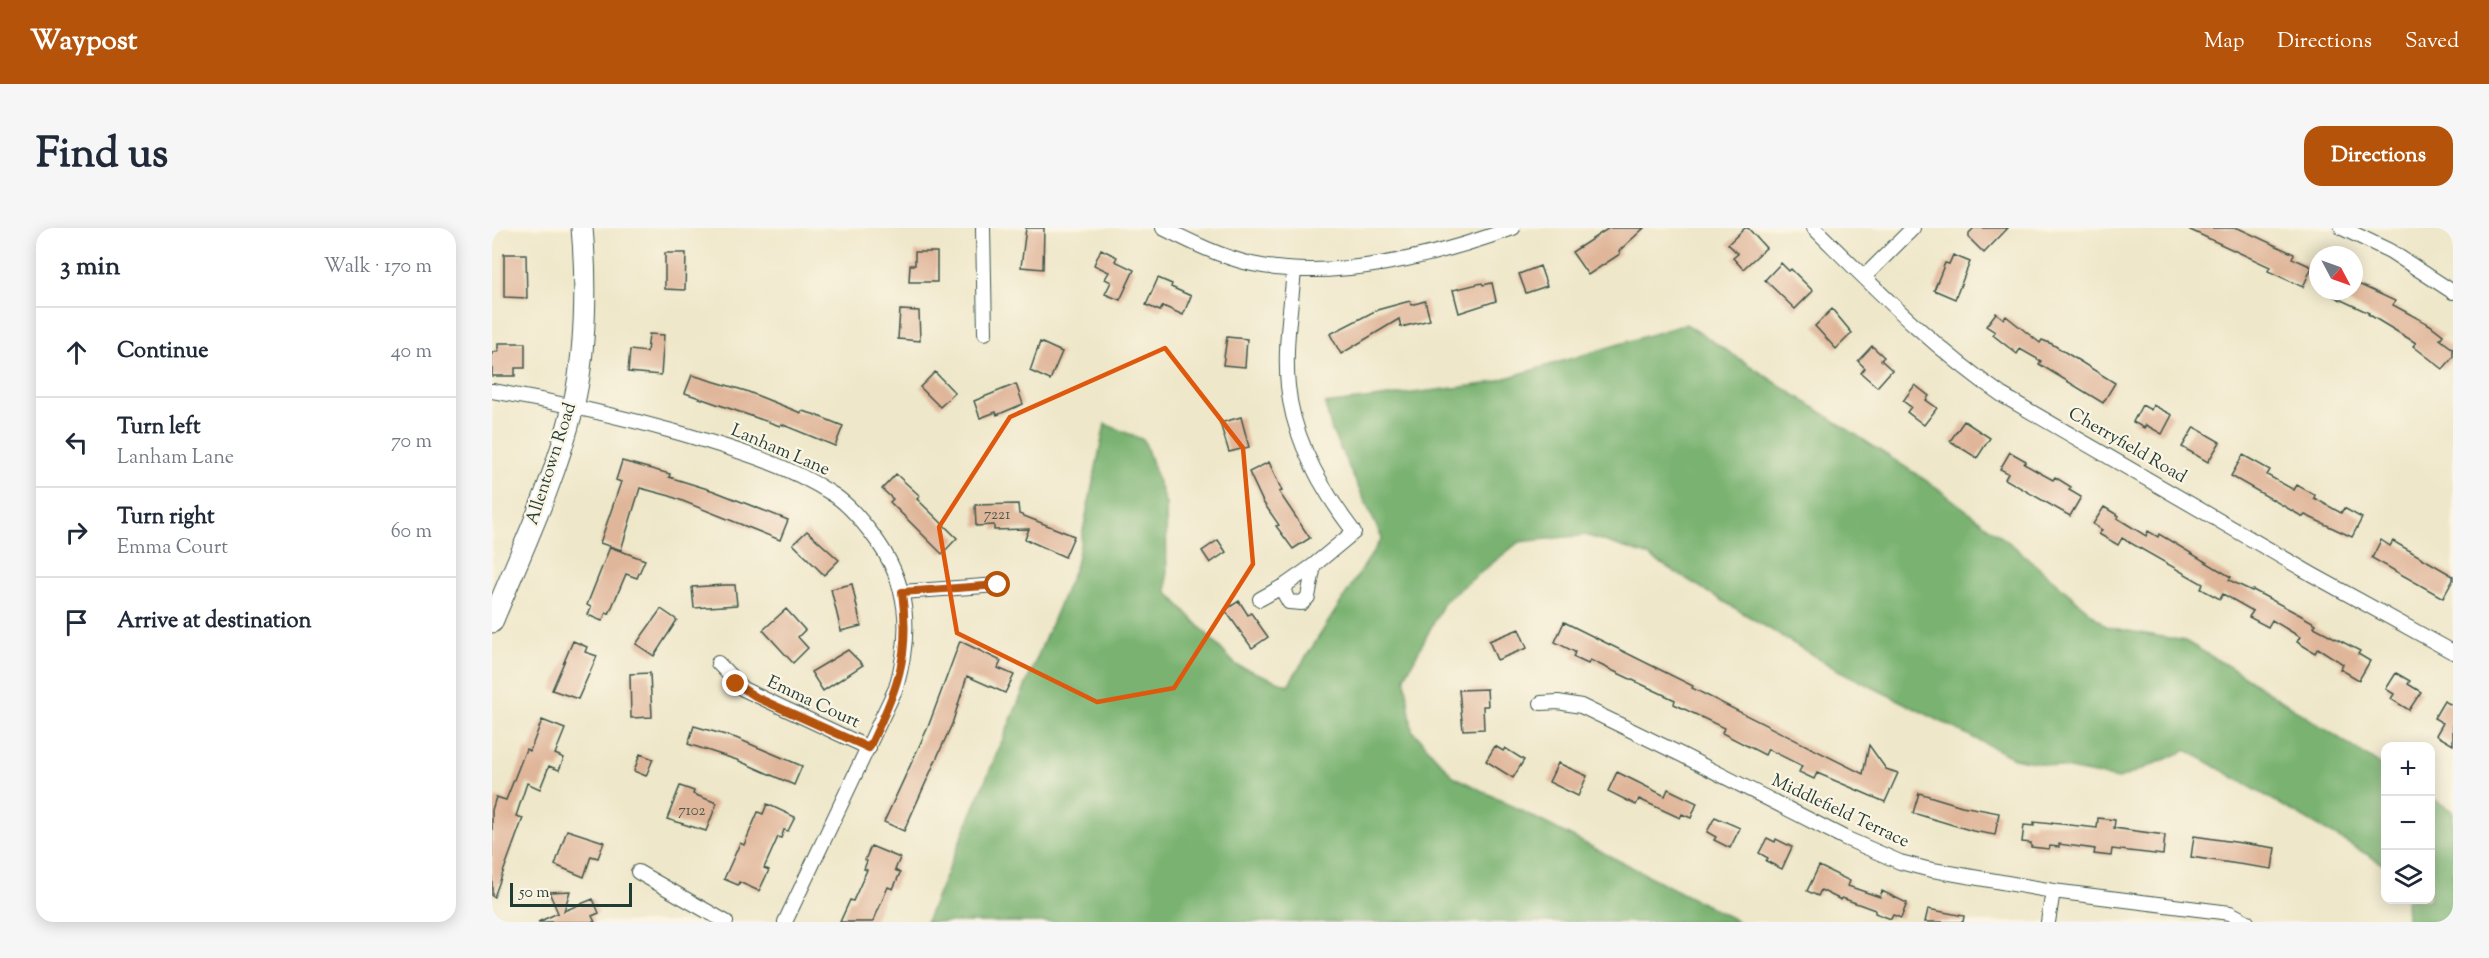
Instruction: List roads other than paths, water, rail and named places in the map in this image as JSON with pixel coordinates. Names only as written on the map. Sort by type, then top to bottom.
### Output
[{"type":"main road","name":"Allentown Road","points":[[492,622],[550,478],[573,405],[583,318],[582,228]]},
{"type":"street","points":[[983,228],[985,333]]},
{"type":"street","points":[[1163,228],[1232,259],[1272,268],[1294,270],[1334,268],[1388,261],[1474,242],[1513,228]]},
{"type":"street","name":"Cherryfield Road","points":[[1814,228],[1917,328],[1962,368],[2002,395],[2313,575],[2453,652]]},
{"type":"street","points":[[1864,277],[1913,228]]},
{"type":"street","points":[[2342,228],[2400,257],[2453,292]]},
{"type":"street","points":[[1260,599],[1314,566],[1354,532],[1323,488],[1308,456],[1291,408],[1287,384],[1287,350],[1294,270]]},
{"type":"street","name":"Lanham Lane","points":[[492,391],[573,405],[632,419],[724,446],[791,472],[834,495],[851,509],[891,560],[902,592],[907,626],[904,660],[896,688],[785,922]]},
{"type":"street","points":[[1287,584],[1284,594],[1289,602],[1302,603],[1308,597],[1314,566]]},
{"type":"street","points":[[902,592],[998,585]]},
{"type":"street","name":"Emma Court","points":[[718,663],[742,689],[869,748]]},
{"type":"street","name":"Middlefield Terrace","points":[[1541,703],[1558,702],[1581,706],[1845,838],[1900,862],[2053,891],[2230,913],[2247,922]]},
{"type":"street","points":[[638,872],[726,922]]},
{"type":"street","points":[[2048,922],[2053,891]]}]
